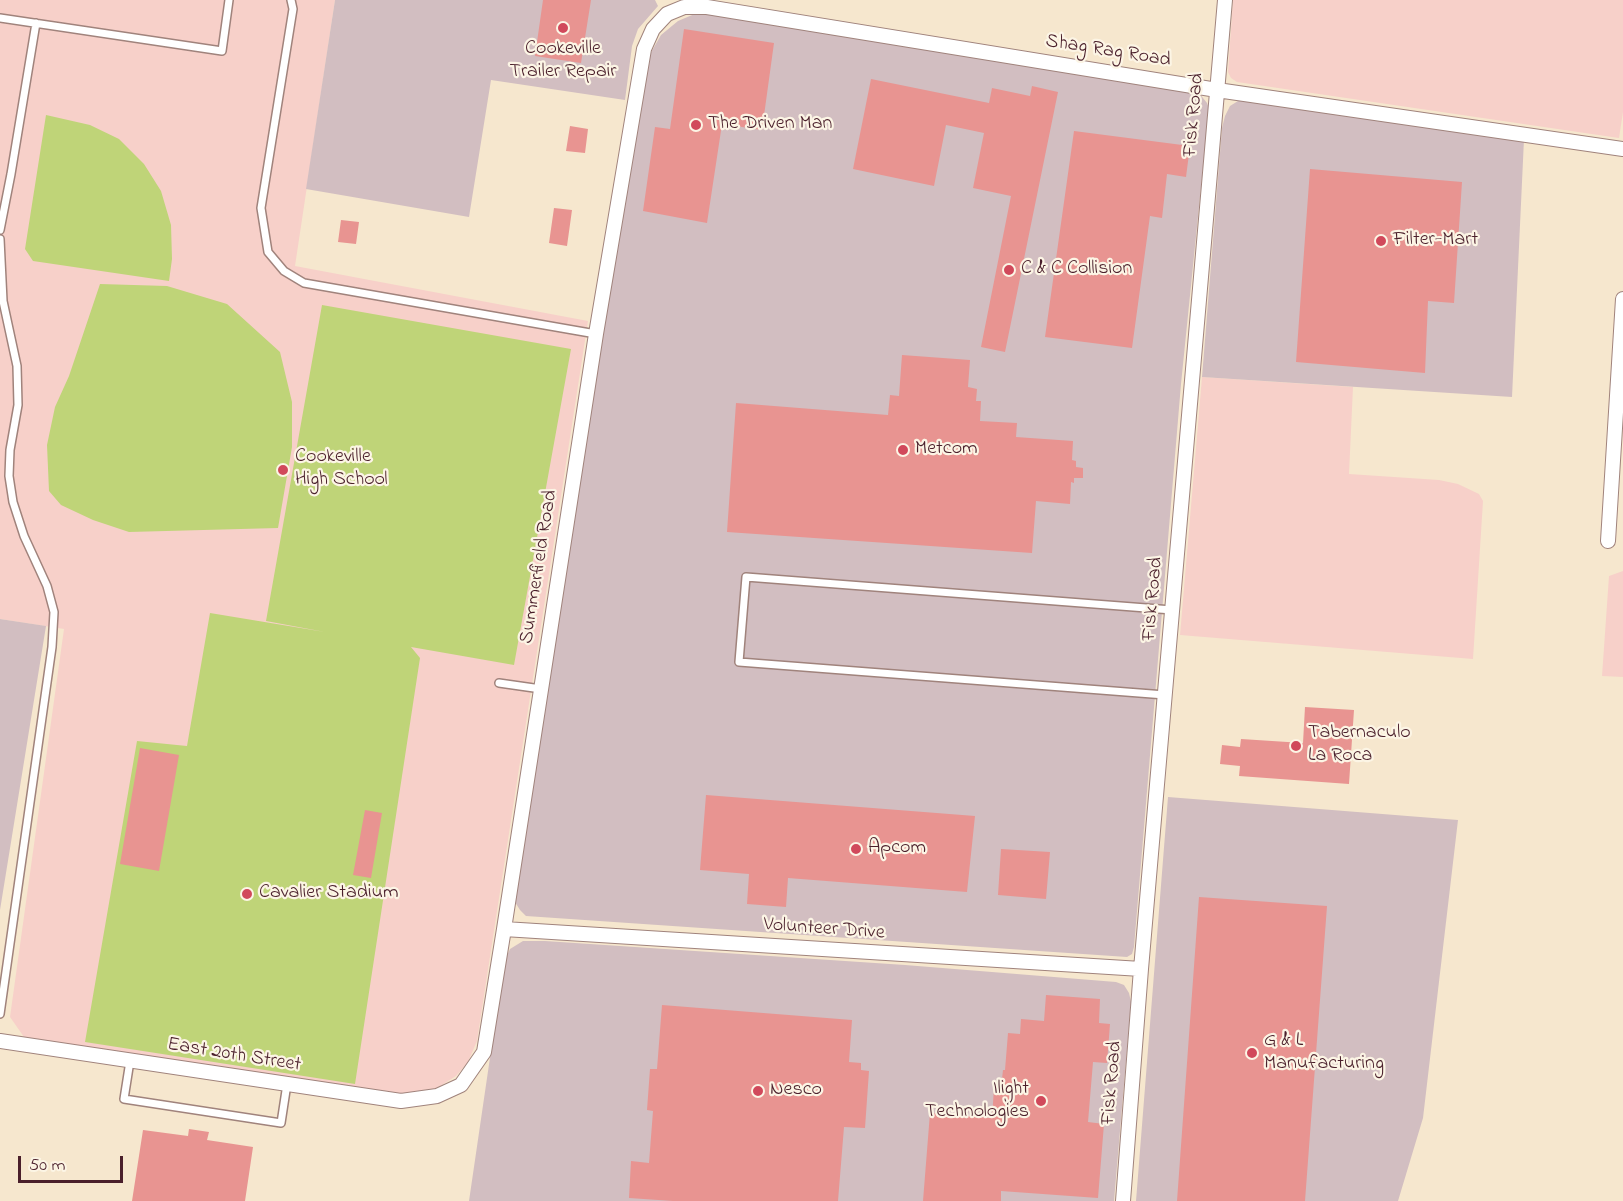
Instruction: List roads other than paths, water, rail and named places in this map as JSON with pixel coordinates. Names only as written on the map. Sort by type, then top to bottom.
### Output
[{"type":"street","name":"Fisk Road","points":[[1123,1201],[1225,0]]},
{"type":"street","name":"Shag Rag Road","points":[[644,49],[653,29],[668,14],[684,7],[708,7],[1217,90],[1623,148]]},
{"type":"street","name":"Summerfield Road","points":[[461,1085],[484,1052],[596,334],[644,49]]},
{"type":"street","points":[[1608,541],[1623,299]]},
{"type":"street","name":"Volunteer Drive","points":[[504,929],[1141,969]]},
{"type":"street","name":"East 20th Street","points":[[0,1041],[400,1101],[437,1096],[461,1085]]},
{"type":"lane","points":[[0,18],[222,51],[229,0]]},
{"type":"lane","points":[[293,0],[294,9],[261,208],[268,252],[284,271],[304,283],[596,334]]},
{"type":"lane","points":[[0,230],[36,23]]},
{"type":"lane","points":[[0,239],[3,301],[17,366],[18,405],[10,450],[9,476],[13,502],[24,536],[47,586],[54,612],[52,647],[0,1014]]},
{"type":"lane","points":[[1165,695],[739,662],[746,577],[1172,610]]},
{"type":"lane","points":[[499,683],[541,689]]},
{"type":"lane","points":[[130,1060],[124,1099],[281,1123],[287,1084]]},
{"type":"place","name":"Cookeville Trailer Repair","points":[[563,28]]},
{"type":"place","name":"The Driven Man","points":[[696,125]]},
{"type":"place","name":"Filter-Mart","points":[[1381,241]]},
{"type":"place","name":"C & C Collision","points":[[1009,270]]},
{"type":"place","name":"Metcom","points":[[903,450]]},
{"type":"place","name":"Cookeville High School","points":[[283,470]]},
{"type":"place","name":"Tabernaculo La Roca","points":[[1296,746]]},
{"type":"place","name":"Apcom","points":[[856,849]]},
{"type":"place","name":"Cavalier Stadium","points":[[247,894]]},
{"type":"place","name":"G & L Manufacturing","points":[[1252,1053]]},
{"type":"place","name":"Nesco","points":[[758,1091]]},
{"type":"place","name":"Ilight Technologies","points":[[1041,1101]]}]
